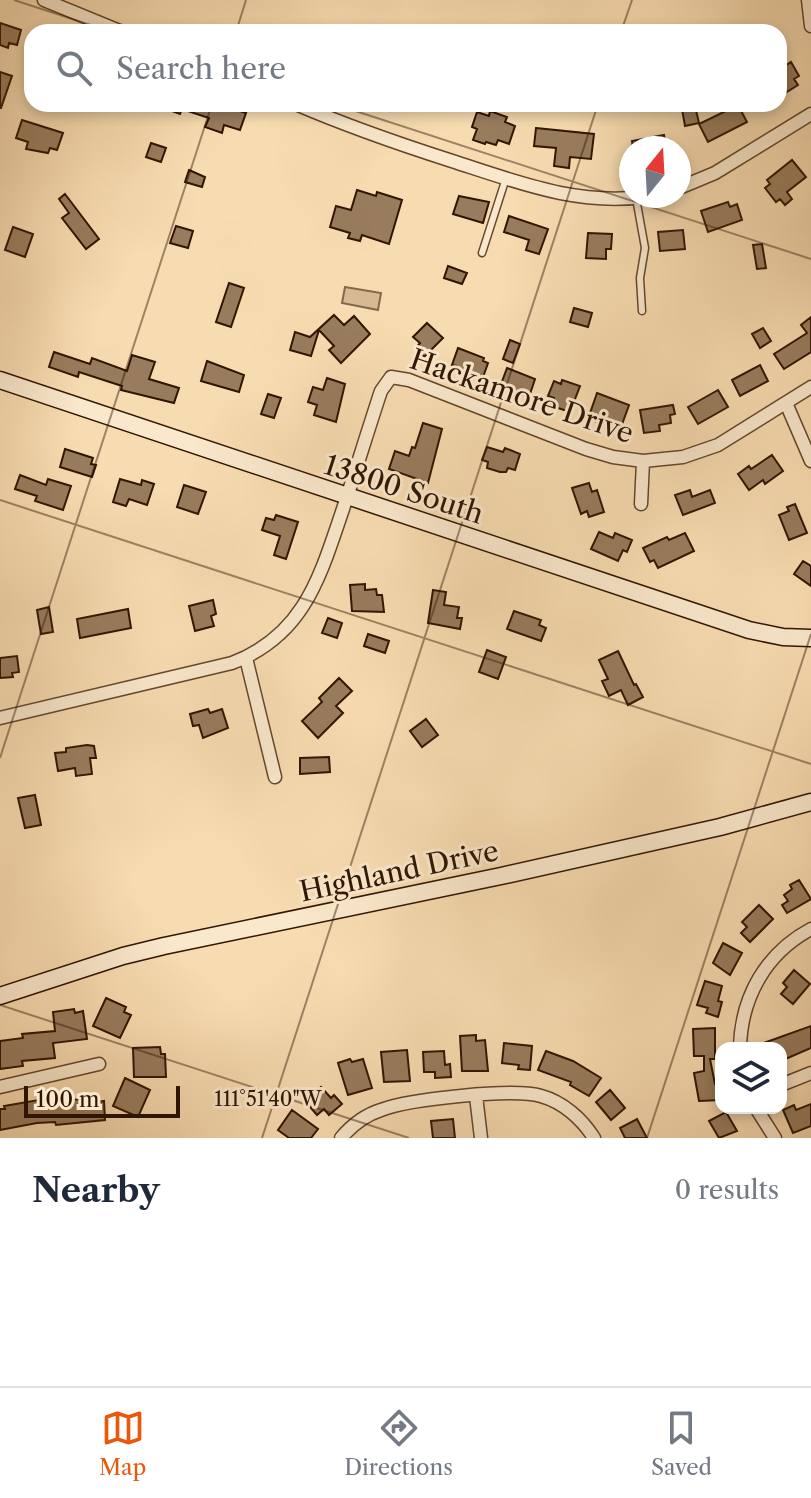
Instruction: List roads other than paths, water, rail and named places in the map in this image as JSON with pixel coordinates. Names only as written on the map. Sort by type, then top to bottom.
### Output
[{"type":"main road","name":"13800 South","points":[[0,380],[749,630],[802,638]]},
{"type":"main road","name":"Highland Drive","points":[[0,996],[123,956],[720,827],[811,802]]},
{"type":"street","points":[[44,0],[102,24]]},
{"type":"street","points":[[808,0],[811,26]]},
{"type":"street","points":[[315,112],[352,128],[506,178],[577,197],[619,197]]},
{"type":"street","points":[[691,183],[722,169],[811,114]]},
{"type":"street","name":"Hackamore Drive","points":[[347,497],[381,391],[391,377],[409,380],[595,452],[643,461],[683,457],[707,450],[811,387]]},
{"type":"street","points":[[786,403],[811,461]]},
{"type":"street","points":[[641,504],[643,461]]},
{"type":"street","points":[[0,718],[218,668],[246,658],[281,633],[306,604],[318,581],[347,497]]},
{"type":"street","points":[[246,658],[275,777]]},
{"type":"street","points":[[741,1042],[743,1021],[754,985],[782,949],[811,929]]},
{"type":"street","points":[[0,1087],[99,1064]]},
{"type":"street","points":[[787,1083],[811,1073]]},
{"type":"street","points":[[341,1138],[366,1117],[391,1106],[518,1092],[544,1097],[569,1110],[594,1138]]},
{"type":"street","points":[[476,1096],[481,1138]]},
{"type":"street","points":[[760,1114],[775,1138]]},
{"type":"lane","points":[[482,253],[506,178]]},
{"type":"lane","points":[[642,311],[640,278],[645,248],[643,208]]}]
